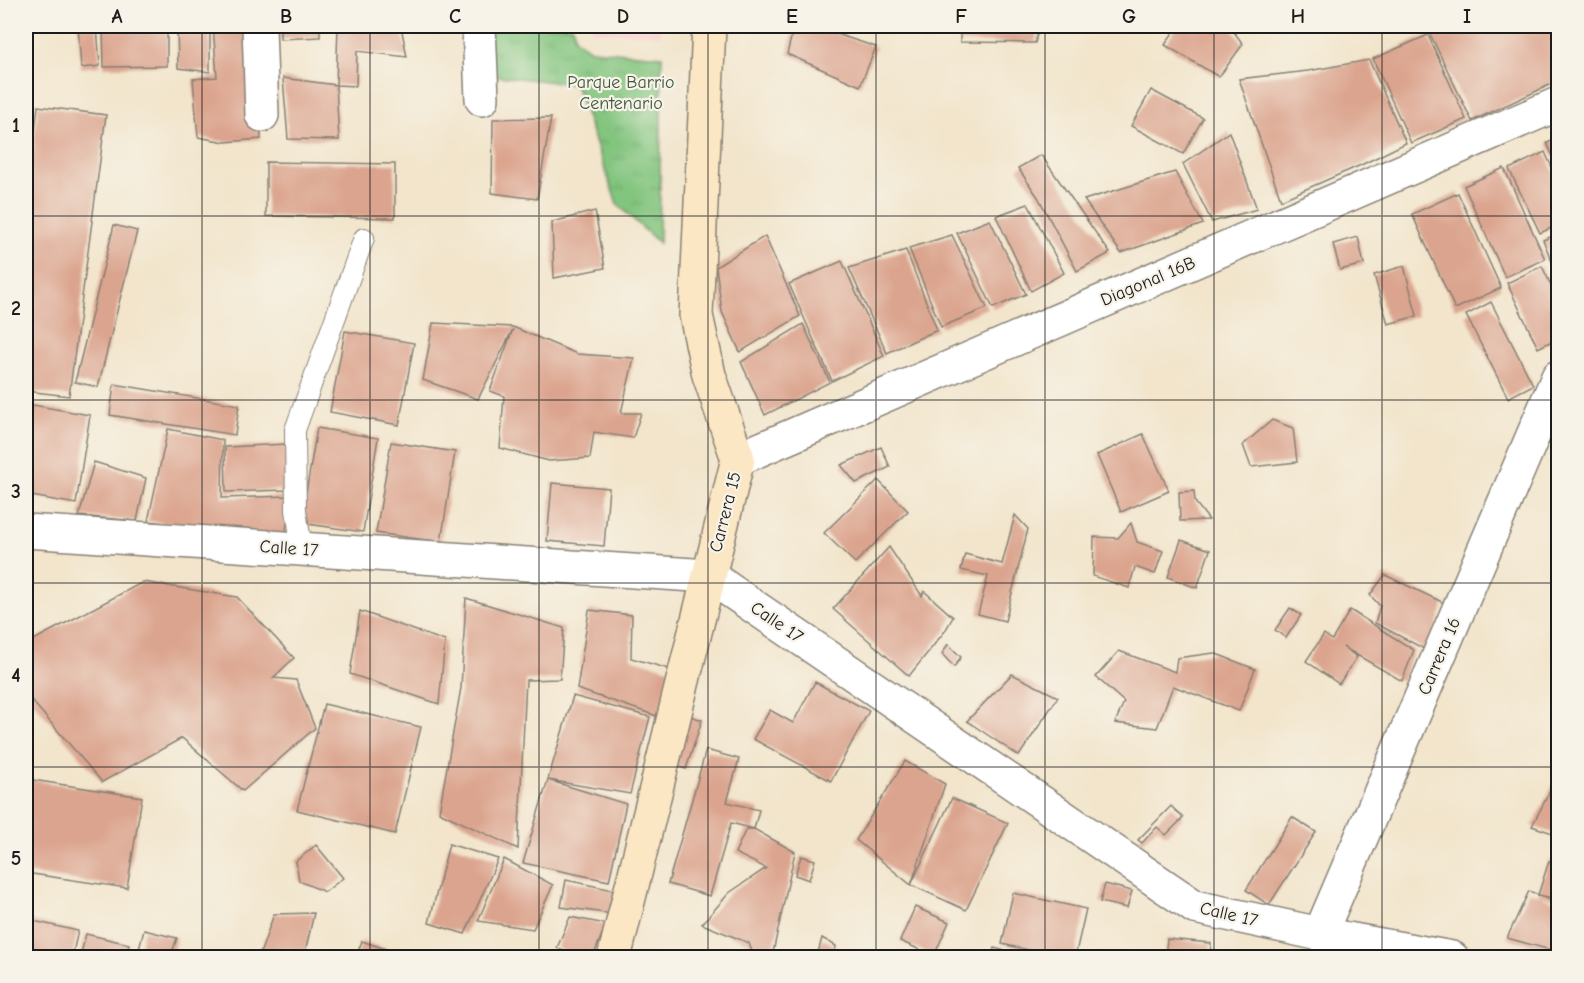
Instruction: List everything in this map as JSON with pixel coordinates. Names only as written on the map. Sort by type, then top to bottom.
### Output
[{"type":"street","points":[[259,26],[262,115]]},
{"type":"street","points":[[479,26],[482,99]]},
{"type":"street","name":"Carrera 15","points":[[614,957],[738,459],[709,375],[696,315],[709,26]]},
{"type":"street","name":"Diagonal 16B","points":[[738,459],[1558,104]]},
{"type":"street","name":"Carrera 16","points":[[1320,934],[1558,377]]},
{"type":"street","name":"Calle 17","points":[[26,531],[709,576],[1195,907],[1320,934],[1452,957]]},
{"type":"lane","points":[[303,549],[296,510],[294,430],[364,238]]},
{"type":"shaded area","points":[[592,26],[660,26],[661,35],[592,31]]},
{"type":"green space","name":"Parque Barrio Centenario","points":[[487,26],[573,26],[575,39],[591,50],[662,56],[659,243],[617,204],[575,84],[489,75]]},
{"type":"building","points":[[78,26],[97,26],[100,66],[81,68]]},
{"type":"building","points":[[103,26],[167,26],[167,66],[104,67]]},
{"type":"building","points":[[177,26],[210,26],[210,72],[178,68]]},
{"type":"building","points":[[213,26],[253,26],[261,139],[225,142],[198,137],[193,79],[217,77]]},
{"type":"building","points":[[280,26],[320,26],[320,37],[280,39]]},
{"type":"building","points":[[338,26],[401,26],[407,57],[357,51],[356,86],[336,85]]},
{"type":"building","points":[[794,26],[812,26],[876,47],[860,86],[787,54]]},
{"type":"building","points":[[960,26],[1039,26],[1035,43],[960,42]]},
{"type":"building","points":[[1177,26],[1202,26],[1213,30],[1220,26],[1231,26],[1243,44],[1219,77],[1165,45]]},
{"type":"building","points":[[1443,26],[1554,26],[1558,34],[1558,81],[1472,121],[1429,32]]},
{"type":"building","points":[[1428,35],[1466,119],[1411,143],[1373,59]]},
{"type":"building","points":[[1369,60],[1406,143],[1281,200],[1239,79],[1308,71]]},
{"type":"building","points":[[283,78],[336,85],[339,140],[288,139]]},
{"type":"building","points":[[1151,90],[1203,118],[1183,154],[1131,126]]},
{"type":"building","points":[[38,106],[106,115],[69,396],[26,391],[26,204]]},
{"type":"building","points":[[551,118],[537,199],[492,193],[493,119]]},
{"type":"building","points":[[1229,132],[1257,209],[1212,222],[1183,164]]},
{"type":"building","points":[[1558,138],[1558,167],[1547,143]]},
{"type":"building","points":[[1545,152],[1558,181],[1558,225],[1540,233],[1509,169]]},
{"type":"building","points":[[1041,155],[1110,253],[1077,271],[1038,197],[1018,168]]},
{"type":"building","points":[[266,162],[395,164],[395,218],[266,216]]},
{"type":"building","points":[[1504,168],[1545,259],[1505,277],[1464,186]]},
{"type":"building","points":[[1175,172],[1203,224],[1121,253],[1084,200]]},
{"type":"building","points":[[1458,193],[1501,288],[1455,309],[1412,214]]},
{"type":"building","points":[[1028,204],[1064,273],[1031,291],[996,216]]},
{"type":"building","points":[[595,211],[605,268],[554,278],[552,222]]},
{"type":"building","points":[[990,220],[1026,294],[993,308],[957,233]]},
{"type":"building","points":[[114,225],[137,231],[98,387],[75,382]]},
{"type":"building","points":[[1558,234],[1558,276],[1543,240]]},
{"type":"building","points":[[952,235],[987,308],[941,327],[909,248]]},
{"type":"building","points":[[765,236],[800,316],[740,352],[722,312],[716,267]]},
{"type":"building","points":[[1358,237],[1364,264],[1340,270],[1333,244]]},
{"type":"building","points":[[906,250],[937,330],[887,353],[849,268]]},
{"type":"building","points":[[842,261],[884,356],[832,381],[789,284]]},
{"type":"building","points":[[1404,266],[1417,316],[1388,324],[1374,275]]},
{"type":"building","points":[[1542,266],[1558,300],[1558,338],[1538,348],[1507,283]]},
{"type":"building","points":[[1491,302],[1533,385],[1508,398],[1466,315]]},
{"type":"building","points":[[433,323],[513,327],[577,354],[634,358],[621,413],[641,413],[633,438],[594,432],[590,458],[549,461],[500,448],[504,396],[490,391],[513,329],[478,399],[423,380]]},
{"type":"building","points":[[803,324],[830,382],[765,415],[741,362]]},
{"type":"building","points":[[345,331],[414,343],[399,425],[330,412]]},
{"type":"building","points":[[114,384],[239,405],[235,435],[110,415]]},
{"type":"building","points":[[33,405],[90,415],[76,504],[26,495],[26,438]]},
{"type":"building","points":[[1558,407],[1558,447],[1540,441]]},
{"type":"building","points":[[1272,420],[1293,428],[1297,462],[1251,467],[1243,445]]},
{"type":"building","points":[[317,428],[378,438],[363,532],[301,523]]},
{"type":"building","points":[[168,429],[223,440],[222,498],[291,496],[285,538],[148,521]]},
{"type":"building","points":[[1143,434],[1169,491],[1121,512],[1097,455]]},
{"type":"building","points":[[391,442],[455,452],[441,542],[376,533]]},
{"type":"building","points":[[286,444],[288,490],[226,492],[225,447]]},
{"type":"building","points":[[881,447],[890,467],[856,483],[841,465]]},
{"type":"building","points":[[94,462],[146,478],[137,521],[79,516]]},
{"type":"building","points":[[878,480],[908,511],[855,563],[824,533]]},
{"type":"building","points":[[552,483],[609,488],[604,546],[547,541]]},
{"type":"building","points":[[1194,491],[1195,502],[1209,520],[1180,521],[1179,492]]},
{"type":"building","points":[[1015,515],[1028,529],[1005,621],[978,614],[988,576],[961,570],[965,554],[1002,564]]},
{"type":"building","points":[[1131,523],[1137,542],[1163,551],[1155,574],[1135,567],[1129,588],[1093,576],[1094,537],[1118,538]]},
{"type":"building","points":[[1181,540],[1210,550],[1197,588],[1168,577]]},
{"type":"building","points":[[889,547],[922,596],[924,591],[953,617],[945,631],[909,676],[833,609]]},
{"type":"building","points":[[1385,575],[1444,603],[1428,651],[1375,623],[1380,606],[1370,595]]},
{"type":"building","points":[[143,582],[237,597],[294,658],[273,678],[296,680],[315,728],[243,791],[182,738],[102,782],[26,694],[26,644]]},
{"type":"building","points":[[466,598],[564,628],[560,679],[526,680],[518,849],[439,812],[461,688]]},
{"type":"building","points":[[1290,608],[1301,615],[1286,638],[1275,630]]},
{"type":"building","points":[[589,610],[632,615],[631,658],[669,669],[660,717],[577,689]]},
{"type":"building","points":[[1350,610],[1414,650],[1402,681],[1343,647],[1357,657],[1339,684],[1306,661],[1324,634],[1332,640]]},
{"type":"building","points":[[360,611],[445,641],[439,704],[350,674]]},
{"type":"building","points":[[948,644],[961,657],[954,667],[942,654]]},
{"type":"building","points":[[1119,651],[1175,672],[1177,658],[1214,653],[1255,669],[1239,711],[1173,686],[1157,728],[1115,723],[1124,702],[1096,677]]},
{"type":"building","points":[[1012,674],[1058,697],[1019,756],[967,721]]},
{"type":"building","points":[[815,682],[869,711],[831,781],[753,739],[770,710],[793,723]]},
{"type":"building","points":[[573,696],[650,717],[630,794],[548,780],[626,804],[609,881],[523,863]]},
{"type":"building","points":[[324,704],[421,727],[395,834],[297,810]]},
{"type":"building","points":[[682,713],[702,720],[686,769],[666,762]]},
{"type":"building","points":[[706,750],[739,759],[727,802],[759,810],[754,829],[731,823],[710,896],[668,884]]},
{"type":"building","points":[[905,761],[945,784],[911,885],[856,840]]},
{"type":"building","points":[[26,779],[142,797],[127,888],[26,873]]},
{"type":"building","points":[[1555,781],[1558,783],[1558,835],[1532,826]]},
{"type":"building","points":[[952,798],[1008,823],[966,910],[911,885]]},
{"type":"building","points":[[1171,806],[1183,818],[1166,835],[1157,827],[1142,843],[1138,840]]},
{"type":"building","points":[[1292,817],[1316,832],[1269,905],[1246,890]]},
{"type":"building","points":[[746,829],[754,829],[795,852],[772,957],[754,957],[749,943],[702,924],[729,893],[766,868],[735,853]]},
{"type":"building","points":[[449,844],[498,859],[465,934],[429,923]]},
{"type":"building","points":[[316,845],[343,878],[325,892],[299,881],[296,861]]},
{"type":"building","points":[[801,856],[815,860],[809,880],[795,875]]},
{"type":"building","points":[[504,859],[553,885],[533,929],[478,921]]},
{"type":"building","points":[[1549,861],[1558,862],[1558,899],[1538,895]]},
{"type":"building","points":[[566,880],[618,891],[613,914],[561,907]]},
{"type":"building","points":[[1105,884],[1132,891],[1127,908],[1100,902]]},
{"type":"building","points":[[1529,891],[1558,903],[1558,952],[1507,938]]},
{"type":"building","points":[[1013,893],[1086,909],[1075,957],[1060,957],[1002,944]]},
{"type":"building","points":[[915,907],[949,922],[934,956],[900,941]]},
{"type":"building","points":[[314,913],[304,957],[259,957],[274,914]]},
{"type":"building","points":[[570,917],[606,924],[593,957],[575,957],[557,948]]},
{"type":"building","points":[[29,920],[78,931],[72,957],[26,957]]},
{"type":"building","points":[[144,930],[177,938],[172,953],[185,957],[137,957]]},
{"type":"building","points":[[86,934],[129,944],[126,957],[80,957]]},
{"type":"building","points":[[822,938],[836,946],[834,957],[817,957]]},
{"type":"building","points":[[1167,939],[1211,943],[1210,957],[1165,957]]},
{"type":"building","points":[[362,941],[409,957],[356,957]]},
{"type":"building","points":[[994,948],[1030,957],[992,957]]}]
